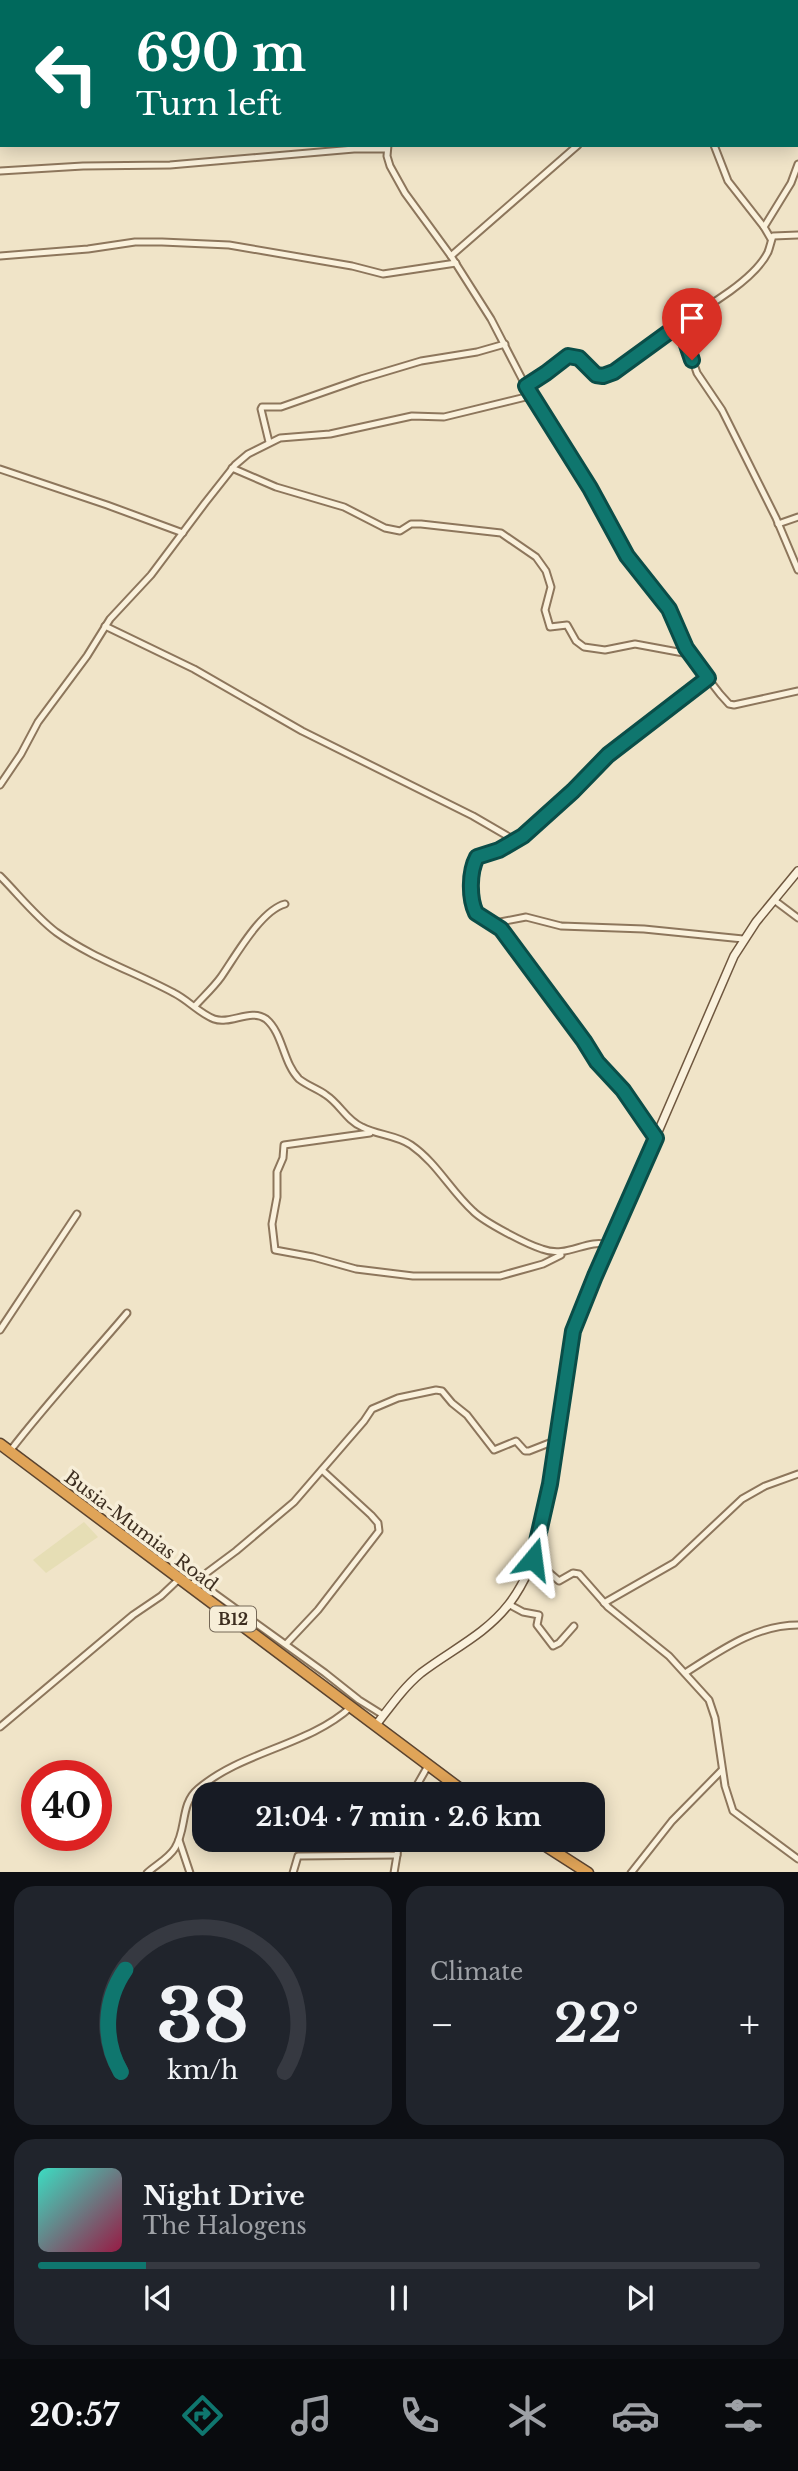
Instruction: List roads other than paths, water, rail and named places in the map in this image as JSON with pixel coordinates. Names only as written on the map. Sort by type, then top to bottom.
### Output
[{"type":"highway","name":"Busia-Mumias Road","points":[[0,1444],[179,1579],[192,1583],[451,1782]]},
{"type":"highway","points":[[556,1852],[589,1872]]},
{"type":"street","points":[[0,171],[170,165],[388,147],[390,166],[405,194],[456,263],[505,344],[530,396],[590,488],[627,556],[671,613],[689,654],[720,695],[731,705],[798,691]]},
{"type":"street","points":[[451,256],[576,147]]},
{"type":"street","points":[[715,147],[728,181],[771,239]]},
{"type":"street","points":[[764,227],[791,183],[798,164]]},
{"type":"street","points":[[526,386],[568,356],[579,358],[596,375],[611,374],[680,324],[682,318],[699,312],[747,275],[765,256],[771,239],[776,235],[798,235]]},
{"type":"street","points":[[0,256],[98,248],[135,242],[162,242],[229,244],[352,266],[381,274],[456,263]]},
{"type":"street","points":[[680,324],[695,370],[722,410],[798,570]]},
{"type":"street","points":[[269,442],[261,407],[281,407],[421,361],[477,352],[505,344]]},
{"type":"street","points":[[0,785],[38,722],[88,656],[114,614],[152,575],[232,468],[248,454],[269,442],[287,437],[341,432],[412,416],[444,417],[530,396]]},
{"type":"street","points":[[232,468],[276,487],[344,508],[392,530],[401,530],[413,524],[427,524],[503,534],[536,557],[546,571],[552,589],[545,610],[550,627],[567,625],[578,644],[590,649],[608,650],[635,644],[689,654]]},
{"type":"street","points":[[0,469],[183,533]]},
{"type":"street","points":[[778,524],[798,517]]},
{"type":"street","points":[[106,626],[194,669],[302,731],[473,816],[516,841]]},
{"type":"street","points":[[656,1138],[623,1090],[597,1062],[564,1013],[495,923],[479,916],[473,906],[474,861],[477,857],[516,841],[573,791],[608,755],[708,678]]},
{"type":"street","points":[[376,1725],[414,1679],[495,1620],[517,1592],[533,1559],[544,1518],[573,1331],[729,967],[743,939],[798,871]]},
{"type":"street","points":[[0,876],[34,912],[61,935],[92,954],[172,992],[218,1020],[254,1015],[265,1019],[274,1031],[296,1076],[330,1098],[355,1123],[413,1146],[440,1171],[478,1215],[537,1247],[553,1253],[564,1253]]},
{"type":"street","points":[[774,900],[798,918]]},
{"type":"street","points":[[195,1006],[219,980],[261,921],[275,907],[285,904]]},
{"type":"street","points":[[495,923],[526,917],[561,926],[644,929],[743,939]]},
{"type":"street","points":[[374,1132],[284,1145],[283,1158],[277,1172],[277,1197],[272,1224],[275,1250],[356,1269],[413,1276],[504,1275],[544,1264],[564,1253],[597,1243],[609,1245]]},
{"type":"street","points":[[0,1330],[77,1214]]},
{"type":"street","points":[[9,1451],[127,1313]]},
{"type":"street","points":[[383,1715],[286,1644],[192,1583],[236,1551],[290,1505],[372,1409],[398,1398],[436,1390],[444,1392],[452,1403],[467,1415],[493,1450],[516,1441],[524,1450],[529,1451],[557,1440]]},
{"type":"street","points":[[286,1644],[318,1610],[379,1531],[378,1523],[371,1515],[322,1470]]},
{"type":"street","points":[[604,1603],[674,1563],[749,1494],[798,1474]]},
{"type":"street","points":[[533,1559],[559,1581],[573,1573],[579,1574],[604,1603],[685,1672],[712,1706],[731,1808],[735,1814],[798,1859]]},
{"type":"street","points":[[0,1727],[179,1579]]},
{"type":"street","points":[[510,1605],[523,1612],[539,1615],[537,1625],[553,1646],[573,1626]]},
{"type":"street","points":[[685,1672],[744,1637],[774,1628],[798,1625]]},
{"type":"street","points":[[319,1683],[326,1673]]},
{"type":"street","points":[[147,1872],[167,1857],[179,1840],[188,1800],[203,1785],[241,1764],[324,1726],[351,1707]]},
{"type":"street","points":[[419,1782],[429,1765]]},
{"type":"street","points":[[631,1872],[672,1821],[722,1770]]},
{"type":"street","points":[[179,1840],[190,1872]]},
{"type":"street","points":[[394,1872],[397,1852]]},
{"type":"street","points":[[293,1872],[298,1856],[397,1855]]}]
